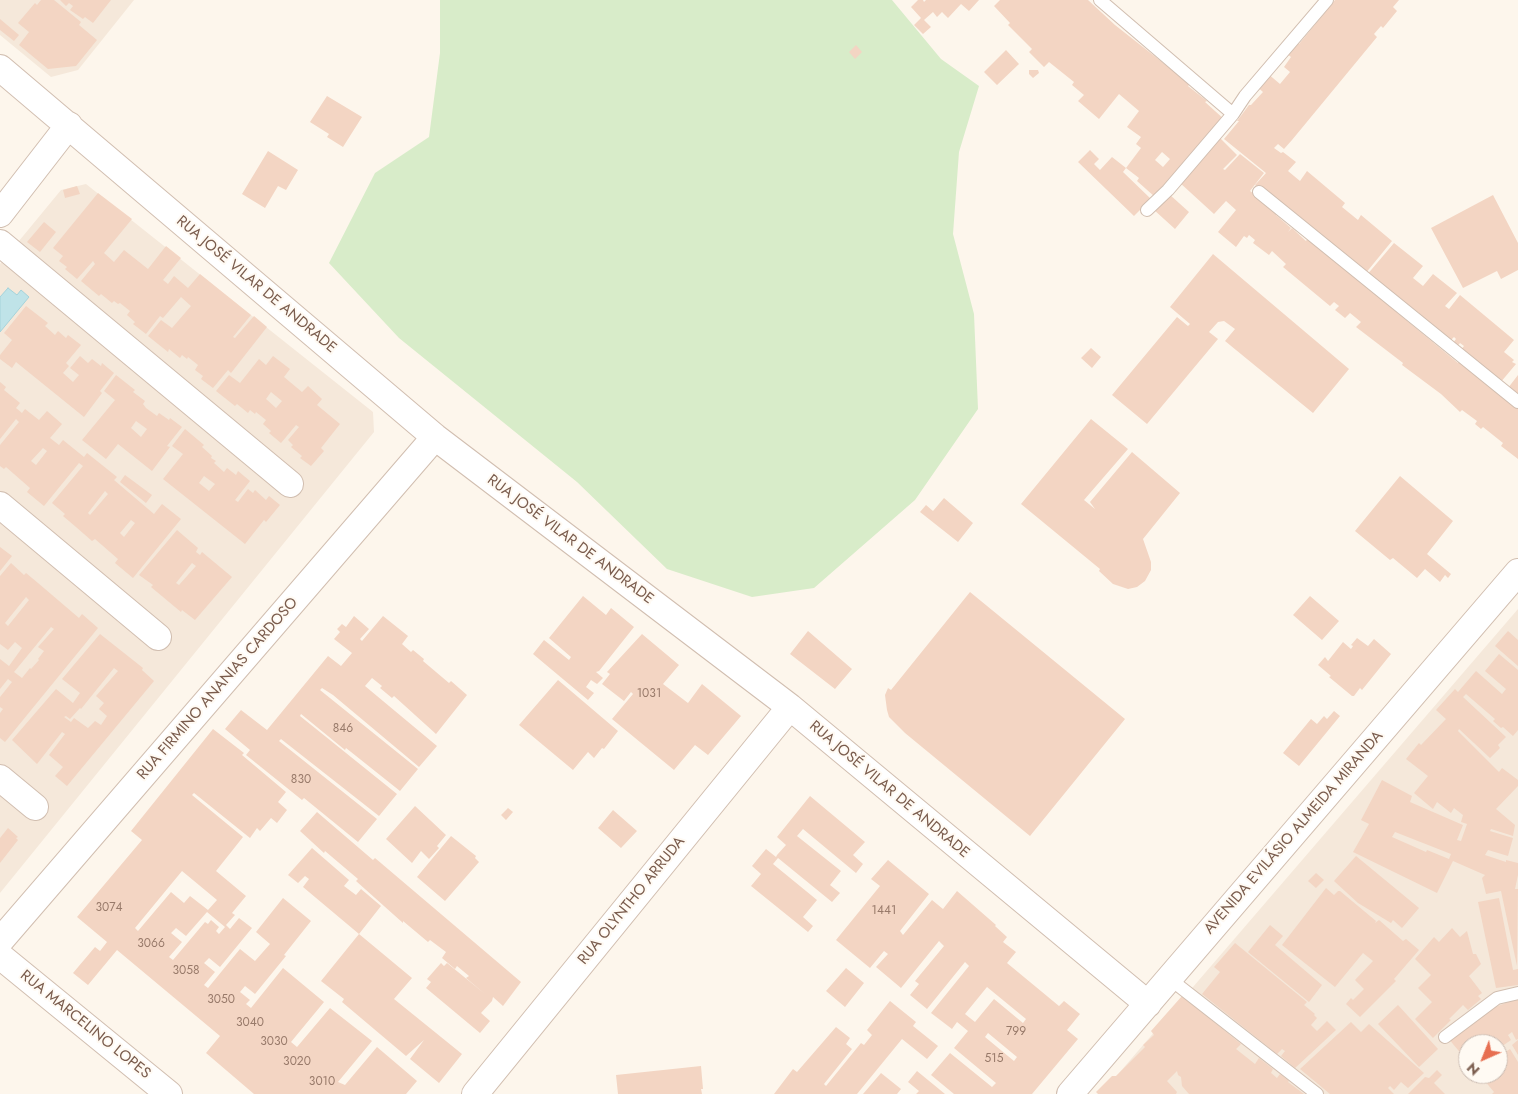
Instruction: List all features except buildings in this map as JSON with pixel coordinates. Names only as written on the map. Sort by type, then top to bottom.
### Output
[{"type":"street","name":"RUA JOSÉ VILAR DE ANDRADE","points":[[0,68],[435,437],[790,707],[1148,1004]]},
{"type":"street","points":[[0,214],[69,125]]},
{"type":"street","points":[[0,243],[290,484]]},
{"type":"street","name":"RUA FIRMINO ANANIAS CARDOSO","points":[[0,941],[435,437]]},
{"type":"street","points":[[0,505],[158,637]]},
{"type":"street","name":"AVENIDA EVILÁSIO ALMEIDA MIRANDA","points":[[1070,1094],[1518,572]]},
{"type":"street","name":"RUA OLYNTHO ARRUDA","points":[[475,1094],[790,707]]},
{"type":"street","points":[[0,778],[35,807]]},
{"type":"street","name":"RUA MARCELINO LOPES","points":[[0,956],[169,1094]]},
{"type":"lane","points":[[1100,0],[1233,114]]},
{"type":"lane","points":[[1147,210],[1168,190],[1327,0]]},
{"type":"lane","points":[[1260,192],[1518,402]]},
{"type":"lane","points":[[1170,979],[1318,1094]]},
{"type":"lane","points":[[1445,1037],[1497,998],[1518,993]]},
{"type":"shaded area","points":[[0,0],[134,0],[78,70],[51,77],[0,35]]},
{"type":"shaded area","points":[[86,184],[373,412],[374,432],[0,893],[0,264],[61,190]]},
{"type":"shaded area","points":[[1518,609],[1518,1094],[1101,1094]]},
{"type":"green space","points":[[440,0],[892,0],[941,59],[979,86],[959,152],[953,234],[974,314],[978,409],[915,500],[814,588],[752,597],[667,569],[577,482],[399,338],[329,263],[375,173],[429,137],[440,53]]},
{"type":"water","points":[[8,288],[17,295],[21,290],[29,297],[0,332],[0,297]]}]
